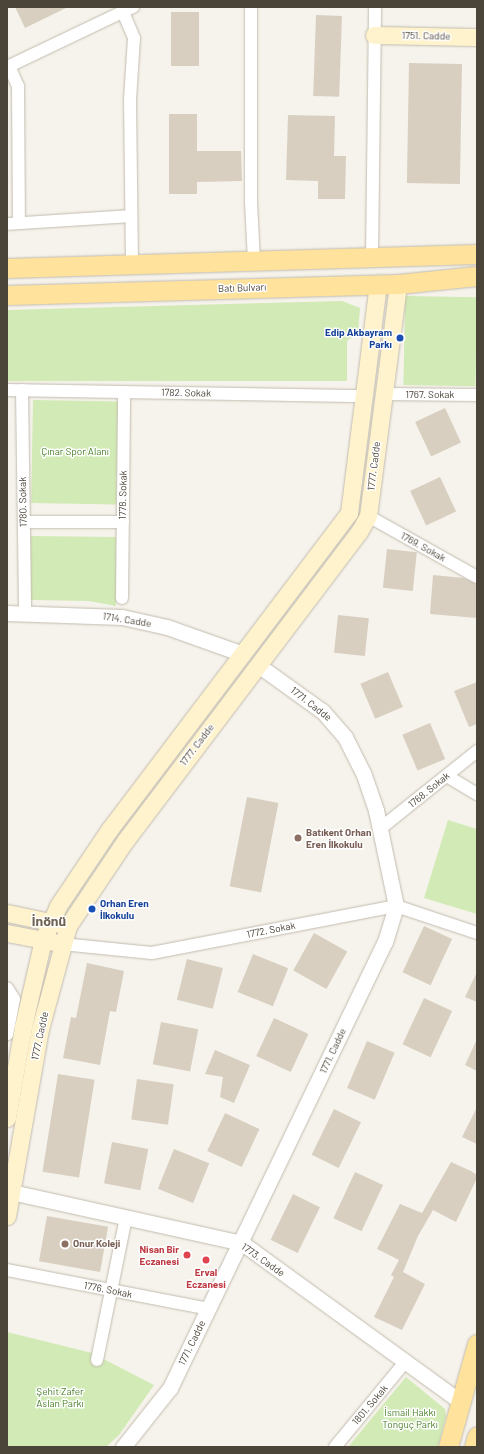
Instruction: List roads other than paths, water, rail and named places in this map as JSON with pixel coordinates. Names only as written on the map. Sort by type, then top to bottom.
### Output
[{"type":"main road","name":"1751. Cadde","points":[[374,35],[477,37]]},
{"type":"main road","points":[[7,268],[477,254]]},
{"type":"main road","name":"Batı Bulvarı","points":[[7,295],[398,284],[477,276]]},
{"type":"main road","name":"1777. Cadde","points":[[7,1118],[12,1055],[49,922],[109,830],[349,513],[366,396],[378,284]]},
{"type":"main road","name":"1777. Cadde","points":[[7,1216],[9,1192],[40,1029],[68,926],[125,840],[258,665],[368,516],[398,284]]},
{"type":"main road","points":[[243,654],[258,665]]},
{"type":"main road","points":[[7,913],[68,926]]},
{"type":"main road","points":[[7,933],[62,944]]},
{"type":"main road","points":[[448,1447],[477,1344]]},
{"type":"street","points":[[251,7],[251,202],[254,260]]},
{"type":"street","points":[[372,257],[375,7]]},
{"type":"street","points":[[130,216],[13,224],[18,86],[8,66],[128,9],[134,38],[130,100],[130,216],[132,264]]},
{"type":"street","name":"1782. Sokak","points":[[7,390],[366,396]]},
{"type":"street","name":"1780. Sokak","points":[[22,390],[25,614]]},
{"type":"street","name":"1778. Sokak","points":[[122,598],[124,392]]},
{"type":"street","name":"1767. Sokak","points":[[384,394],[477,395]]},
{"type":"street","name":"1769. Sokak","points":[[368,516],[477,577]]},
{"type":"street","points":[[24,522],[123,522]]},
{"type":"street","name":"1714. Cadde","points":[[7,613],[122,617],[167,627],[243,654]]},
{"type":"street","name":"1771. Cadde","points":[[126,1446],[170,1388],[242,1243],[385,942],[396,906],[381,828],[363,773],[345,737],[322,711],[258,665]]},
{"type":"street","name":"1768. Sokak","points":[[381,828],[477,751]]},
{"type":"street","points":[[447,776],[477,794]]},
{"type":"street","name":"1772. Sokak","points":[[62,944],[152,953],[396,906],[477,933]]},
{"type":"street","points":[[7,988],[14,1000],[7,1034]]},
{"type":"street","name":"1773. Cadde","points":[[9,1192],[242,1243],[460,1402]]},
{"type":"street","points":[[97,1360],[126,1217]]},
{"type":"street","name":"1776. Sokak","points":[[7,1270],[209,1309]]},
{"type":"street","name":"1801. Sokak","points":[[335,1447],[405,1362]]},
{"type":"place","name":"Edip Akbayram Parkı","points":[[400,338]]},
{"type":"place","name":"Batıkent Orhan Eren İlkokulu","points":[[298,838]]},
{"type":"place","name":"Orhan Eren İlkokulu","points":[[92,909]]},
{"type":"place","name":"Onur Koleji","points":[[65,1244]]},
{"type":"place","name":"Nisan Bir Eczanesi","points":[[187,1255]]},
{"type":"place","name":"Erval Eczanesi","points":[[206,1260]]},
{"type":"district","name":"İnönü","points":[[49,921]]},
{"type":"park label","name":"Çınar Spor Alanı","points":[[75,452]]},
{"type":"park label","name":"Şehit Zafer Aslan Parkı","points":[[60,1396]]},
{"type":"park label","name":"İsmail Hakkı Tonguç Parkı","points":[[410,1418]]}]
